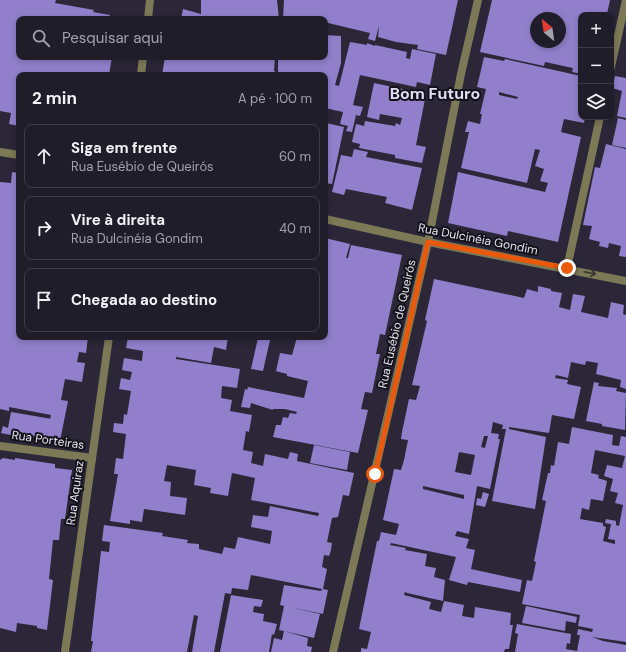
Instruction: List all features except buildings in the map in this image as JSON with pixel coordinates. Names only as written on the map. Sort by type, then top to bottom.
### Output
[{"type":"street","points":[[148,16],[150,0]]},
{"type":"street","name":"Rua Eusébio de Queirós","points":[[333,652],[428,242],[461,74],[478,0]]},
{"type":"street","points":[[614,54],[626,0]]},
{"type":"street","points":[[141,72],[143,60]]},
{"type":"street","points":[[567,268],[599,120]]},
{"type":"street","points":[[0,152],[16,155]]},
{"type":"street","name":"Rua Dulcinéia Gondim","points":[[328,220],[428,242],[567,268],[626,281]]},
{"type":"street","name":"Rua Aquiraz","points":[[65,652],[109,340]]},
{"type":"street","name":"Rua Porteiras","points":[[0,446],[92,458]]},
{"type":"district","name":"Bom Futuro","points":[[435,93]]},
{"type":"route","points":[[375,474],[428,242],[567,268]]}]
